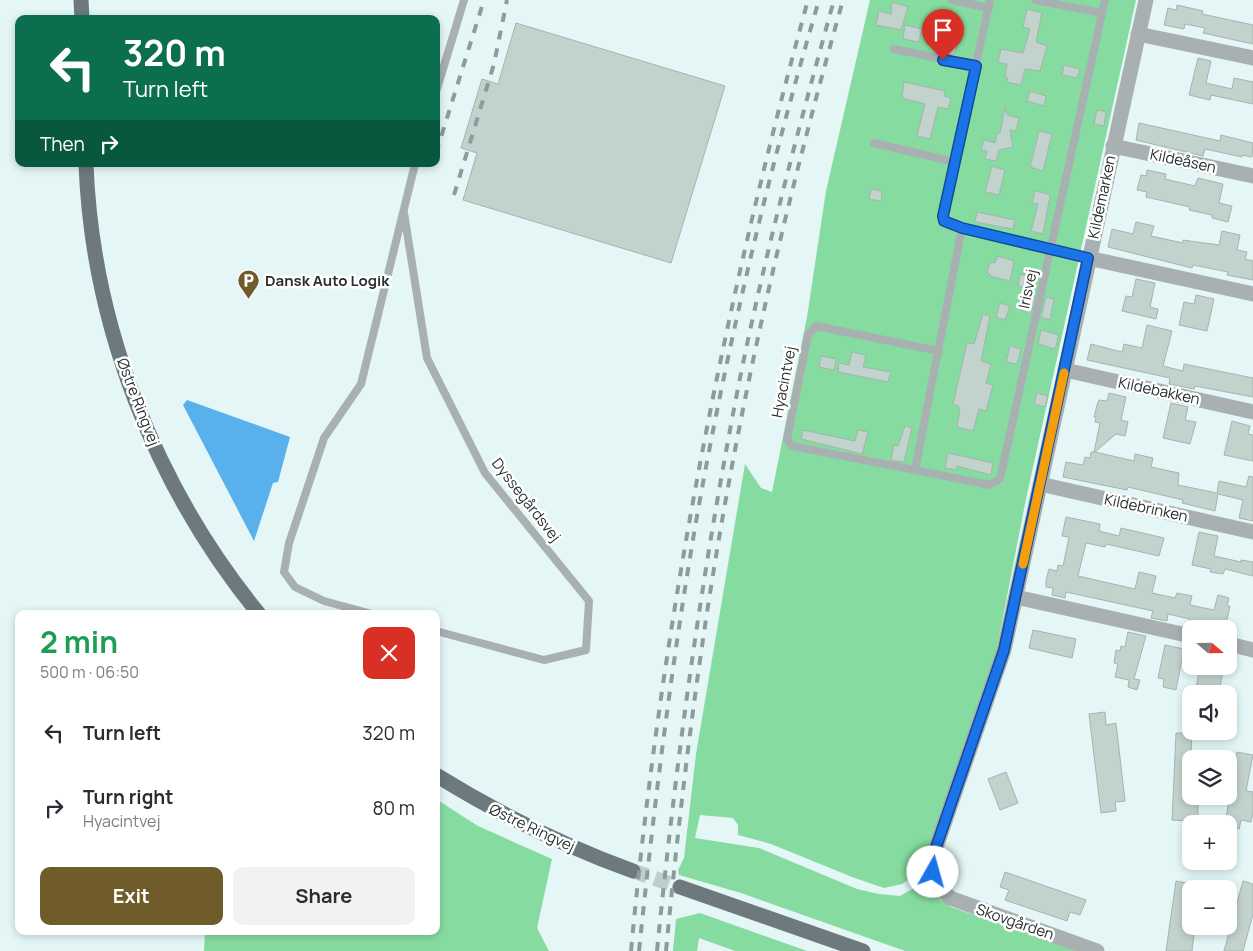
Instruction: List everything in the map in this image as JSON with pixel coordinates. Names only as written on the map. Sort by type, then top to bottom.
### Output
[{"type":"main road","points":[[81,0],[82,15]]},
{"type":"main road","name":"Østre Ringvej","points":[[86,167],[93,233],[104,299],[122,361],[151,440],[189,514],[232,581],[256,610]]},
{"type":"main road","name":"Østre Ringvej","points":[[440,778],[487,807],[559,842],[633,871]]},
{"type":"main road","points":[[680,887],[863,951]]},
{"type":"street","name":"Kildemarken","points":[[938,886],[933,872],[933,856],[1004,650],[1088,258],[1146,0]]},
{"type":"street","points":[[1138,34],[1253,58]]},
{"type":"street","name":"Kildeåsen","points":[[1113,146],[1253,176]]},
{"type":"street","points":[[1088,258],[1253,294]]},
{"type":"street","name":"Kildebakken","points":[[1065,370],[1253,412]]},
{"type":"street","name":"Kildebrinken","points":[[1040,484],[1253,532]]},
{"type":"street","points":[[1016,597],[1182,634]]},
{"type":"street","points":[[1238,646],[1253,650]]},
{"type":"street","name":"Skovgården","points":[[938,886],[950,898],[1097,951]]},
{"type":"lane","points":[[440,79],[464,0]]},
{"type":"lane","points":[[952,0],[989,4],[943,216],[947,224],[1088,258]]},
{"type":"lane","points":[[1035,0],[1102,13]]},
{"type":"lane","name":"Irisvej","points":[[954,478],[989,485],[1000,478],[1104,0]]},
{"type":"lane","points":[[894,49],[976,66]]},
{"type":"lane","points":[[874,143],[955,162]]},
{"type":"lane","name":"Dyssegårdsvej","points":[[357,610],[324,601],[302,591],[295,587],[284,572],[289,543],[324,438],[361,384],[414,167]]},
{"type":"lane","name":"Dyssegårdsvej","points":[[404,213],[427,358],[485,473],[589,602],[586,650],[544,660],[440,632]]},
{"type":"lane","points":[[915,470],[962,228]]},
{"type":"lane","name":"Hyacintvej","points":[[939,350],[816,326],[808,335],[787,439],[792,446],[954,478]]},
{"type":"green space","points":[[870,0],[1136,0],[1026,499],[996,653],[926,858],[925,869],[902,884],[884,888],[771,844],[738,835],[738,825],[733,818],[700,815],[695,838],[759,848],[857,889],[879,894],[900,896],[919,885],[930,885],[941,900],[951,907],[1079,951],[905,951],[741,893],[679,875],[678,870],[684,858],[696,754],[745,464],[761,488],[772,492],[807,317],[826,191]]},
{"type":"green space","points":[[440,802],[478,826],[552,859],[537,928],[549,951],[204,951],[205,935],[440,935]]},
{"type":"green space","points":[[700,913],[807,951],[735,951],[699,938],[697,951],[673,951],[676,919]]},
{"type":"water","points":[[187,400],[290,437],[278,482],[273,483],[254,541],[183,405]]},
{"type":"building","points":[[892,2],[908,7],[901,30],[876,25],[879,11],[891,14]]},
{"type":"building","points":[[1177,5],[1203,11],[1202,14],[1253,25],[1253,44],[1203,33],[1205,28],[1185,24],[1184,29],[1164,25],[1168,8],[1176,10]]},
{"type":"building","points":[[1027,9],[1042,13],[1036,42],[1047,46],[1040,71],[1025,69],[1021,85],[1007,82],[1008,78],[1005,77],[1007,64],[998,62],[1001,49],[1023,53],[1030,29],[1023,27]]},
{"type":"building","points":[[516,23],[725,86],[671,263],[463,200],[477,153],[461,148],[482,79],[498,84]]},
{"type":"building","points":[[905,25],[922,29],[919,42],[903,39]]},
{"type":"building","points":[[950,29],[961,31],[954,55],[938,52],[941,41],[947,43]]},
{"type":"building","points":[[1198,58],[1211,61],[1206,83],[1232,89],[1234,78],[1253,82],[1253,104],[1211,95],[1210,100],[1189,95]]},
{"type":"building","points":[[1064,65],[1080,69],[1077,78],[1062,75]]},
{"type":"building","points":[[904,82],[945,91],[944,96],[951,98],[948,109],[938,107],[930,139],[917,136],[925,104],[902,98]]},
{"type":"building","points":[[1030,91],[1046,96],[1044,106],[1027,101]]},
{"type":"building","points":[[1005,107],[1007,115],[1019,118],[1016,131],[1010,130],[1013,147],[999,150],[996,161],[985,159],[987,151],[981,150],[984,140],[995,143],[997,133],[1000,133]]},
{"type":"building","points":[[1097,110],[1106,112],[1104,126],[1094,124]]},
{"type":"building","points":[[1139,123],[1220,141],[1221,135],[1253,143],[1252,157],[1242,155],[1242,157],[1205,149],[1203,156],[1136,140]]},
{"type":"building","points":[[1039,131],[1052,134],[1043,171],[1030,167]]},
{"type":"building","points":[[992,166],[1005,170],[999,195],[985,192]]},
{"type":"building","points":[[1147,170],[1166,174],[1165,179],[1195,186],[1198,178],[1223,184],[1219,203],[1232,206],[1228,222],[1212,218],[1212,215],[1189,210],[1190,207],[1146,197],[1147,192],[1137,190],[1141,175],[1146,176]]},
{"type":"building","points":[[871,189],[882,191],[881,201],[869,199]]},
{"type":"building","points":[[1035,191],[1050,196],[1043,234],[1031,231],[1038,204],[1032,203]]},
{"type":"building","points":[[977,212],[1015,220],[1013,229],[975,222]]},
{"type":"building","points":[[1136,222],[1154,226],[1151,236],[1183,243],[1183,240],[1219,245],[1222,231],[1240,235],[1237,250],[1247,252],[1245,259],[1253,261],[1253,280],[1227,275],[1228,272],[1193,265],[1192,268],[1108,247],[1112,229],[1133,234]]},
{"type":"building","points":[[997,256],[1014,261],[1010,281],[990,276],[987,273],[990,262],[995,263]]},
{"type":"building","points":[[1020,274],[1035,278],[1033,289],[1018,286]]},
{"type":"building","points":[[1136,279],[1155,283],[1150,307],[1158,309],[1156,319],[1122,311],[1126,296],[1132,297]]},
{"type":"building","points":[[1027,292],[1035,294],[1031,314],[1021,310]]},
{"type":"building","points":[[1196,295],[1214,299],[1207,331],[1179,325],[1184,302],[1194,304]]},
{"type":"building","points":[[1046,297],[1054,299],[1050,320],[1041,317]]},
{"type":"building","points":[[1000,303],[1010,306],[1005,320],[996,317]]},
{"type":"building","points":[[983,314],[990,316],[981,361],[991,364],[986,383],[993,385],[986,411],[979,409],[973,431],[957,427],[960,409],[953,404],[967,343],[974,344]]},
{"type":"building","points":[[1147,325],[1172,331],[1163,366],[1183,371],[1184,364],[1253,378],[1253,397],[1195,386],[1194,389],[1169,384],[1170,378],[1087,360],[1091,344],[1122,352],[1124,344],[1142,348]]},
{"type":"building","points":[[1041,330],[1059,335],[1055,349],[1038,344]]},
{"type":"building","points":[[1010,346],[1021,349],[1017,364],[1006,362]]},
{"type":"building","points":[[852,352],[866,355],[863,367],[891,372],[888,382],[838,372],[839,363],[849,365]]},
{"type":"building","points":[[821,356],[836,359],[834,370],[819,367]]},
{"type":"building","points":[[1037,393],[1048,396],[1045,407],[1034,404]]},
{"type":"building","points":[[1109,393],[1126,397],[1121,420],[1128,422],[1125,436],[1116,434],[1095,452],[1134,461],[1135,454],[1153,458],[1151,467],[1179,473],[1178,485],[1217,493],[1219,481],[1246,487],[1249,476],[1253,477],[1253,521],[1239,518],[1243,500],[1218,494],[1215,511],[1182,503],[1183,500],[1128,487],[1127,490],[1063,477],[1066,462],[1083,465],[1085,457],[1090,458],[1091,452],[1094,452],[1100,423],[1095,422],[1096,417],[1094,417],[1097,405],[1099,400],[1107,401]]},
{"type":"building","points":[[1171,403],[1188,407],[1185,420],[1196,422],[1190,444],[1163,438]]},
{"type":"building","points":[[1232,421],[1250,426],[1248,434],[1253,435],[1253,461],[1224,455]]},
{"type":"building","points":[[905,426],[912,428],[904,462],[891,460],[894,445],[898,446]]},
{"type":"building","points":[[803,430],[855,441],[858,430],[868,432],[862,454],[801,439]]},
{"type":"building","points":[[948,453],[993,463],[991,475],[957,466],[956,470],[945,468]]},
{"type":"building","points":[[1066,517],[1100,524],[1099,531],[1119,536],[1121,528],[1164,538],[1159,556],[1106,544],[1105,547],[1086,543],[1078,576],[1135,589],[1139,572],[1156,576],[1152,593],[1175,598],[1177,593],[1192,596],[1190,605],[1214,610],[1218,595],[1229,598],[1227,606],[1230,606],[1227,620],[1190,620],[1168,614],[1167,621],[1151,618],[1153,611],[1066,592],[1065,598],[1052,595],[1053,588],[1046,587],[1046,580],[1049,569],[1057,571],[1058,565],[1063,566],[1069,537],[1062,536]]},
{"type":"building","points":[[1199,532],[1218,536],[1214,556],[1241,562],[1241,560],[1253,562],[1253,576],[1225,569],[1223,574],[1210,572],[1211,569],[1192,565]]},
{"type":"building","points":[[1033,630],[1076,639],[1072,658],[1029,648]]},
{"type":"building","points":[[1128,632],[1146,636],[1134,679],[1140,680],[1137,690],[1128,687],[1129,680],[1115,677],[1118,664],[1114,663],[1116,650],[1120,651],[1121,646],[1125,647]]},
{"type":"building","points":[[1165,645],[1182,649],[1182,659],[1176,690],[1163,687],[1164,679],[1158,678]]},
{"type":"building","points":[[1198,675],[1222,675],[1220,685],[1197,685]]},
{"type":"building","points":[[1105,712],[1106,725],[1116,723],[1125,801],[1115,802],[1116,811],[1101,813],[1089,714]]},
{"type":"building","points":[[1176,733],[1182,733],[1182,740],[1192,740],[1191,750],[1182,750],[1182,805],[1198,805],[1198,815],[1182,815],[1182,821],[1172,820]]},
{"type":"building","points":[[1237,752],[1253,755],[1246,791],[1253,792],[1251,822],[1241,820],[1239,829],[1237,829],[1237,815],[1226,815],[1228,805],[1237,805]]},
{"type":"building","points":[[1006,772],[1018,803],[1000,810],[988,779]]},
{"type":"building","points":[[1005,872],[1086,900],[1080,915],[1070,912],[1067,921],[1005,900],[1009,890],[1000,887]]},
{"type":"building","points":[[1176,881],[1182,882],[1182,935],[1194,935],[1192,951],[1166,951]]},
{"type":"building","points":[[1243,881],[1253,884],[1253,914],[1243,951],[1224,951],[1228,935],[1237,935],[1237,903]]},
{"type":"tunnel","points":[[633,871],[680,887]]},
{"type":"railway","points":[[440,140],[484,0]]},
{"type":"railway","points":[[454,195],[494,64],[507,0]]},
{"type":"railway","points":[[631,951],[659,710],[698,472],[748,235],[808,0]]},
{"type":"railway","points":[[639,951],[657,788],[672,679],[688,570],[709,451],[751,256],[783,128],[819,0]]},
{"type":"railway","points":[[657,951],[691,666],[713,524],[739,383],[771,238],[834,0]]},
{"type":"railway","points":[[666,951],[694,700],[735,450],[784,224],[843,0]]},
{"type":"slow traffic","points":[[1023,564],[1064,373]]},
{"type":"place","name":"Dansk Auto Logik","points":[[249,300]]},
{"type":"route","points":[[933,872],[933,856],[1004,650],[1088,258],[962,228],[947,224],[944,221],[943,216],[976,66],[943,60]]}]
